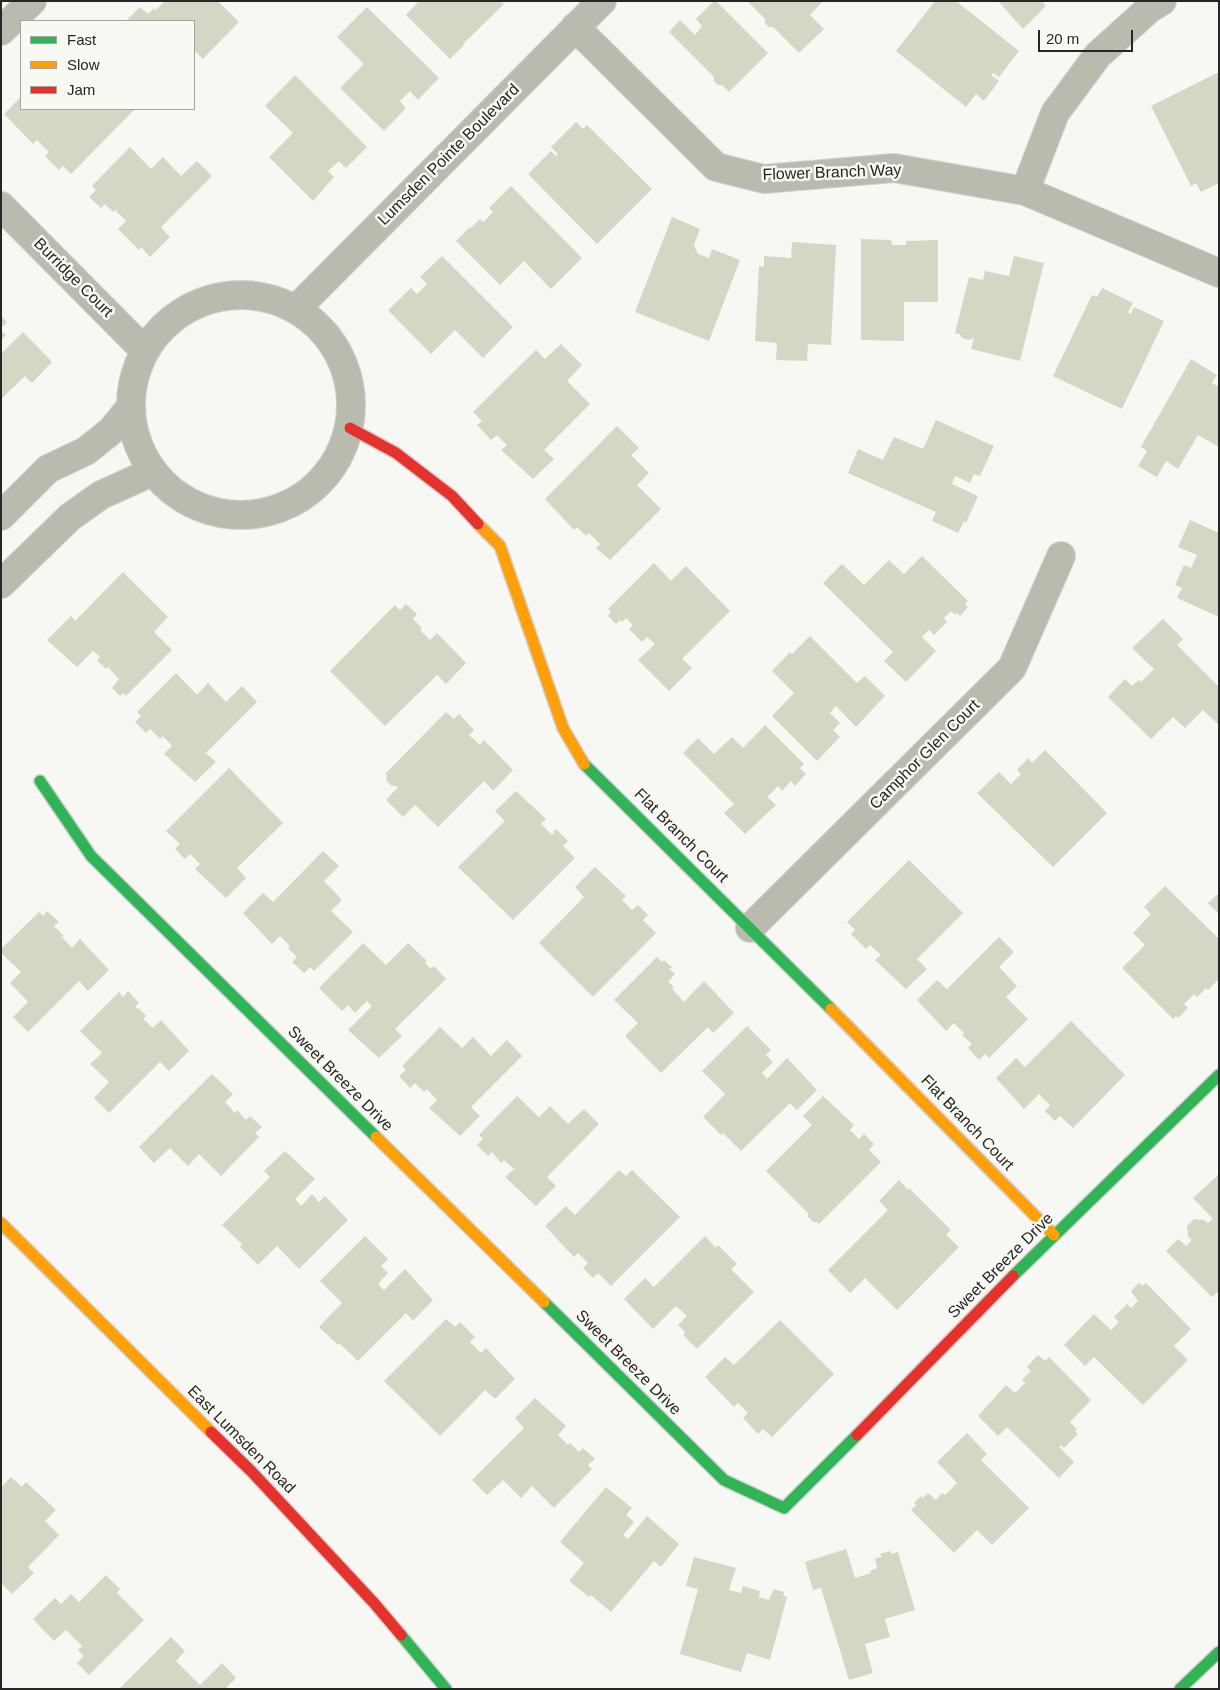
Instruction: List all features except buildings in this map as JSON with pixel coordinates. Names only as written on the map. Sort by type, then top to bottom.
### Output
[{"type":"street","points":[[1,31],[32,1]]},
{"type":"street","name":"Lumsden Pointe Boulevard","points":[[296,309],[602,1]]},
{"type":"street","points":[[1025,191],[1055,113],[1098,55],[1149,8],[1162,1]]},
{"type":"street","name":"Flower Branch Way","points":[[575,28],[716,167],[764,179],[894,168],[1025,191],[1219,273]]},
{"type":"street","name":"Burridge Court","points":[[1,206],[144,350]]},
{"type":"street","points":[[229,295],[263,296],[296,309],[323,331],[342,360],[351,393],[350,428],[337,462],[314,490],[283,508],[248,516],[212,512],[179,497],[152,472],[136,442],[130,409],[133,378],[144,350],[166,322],[195,304],[229,295]]},
{"type":"street","points":[[1,516],[48,469],[86,451],[111,431],[130,409]]},
{"type":"street","name":"Flat Branch Court","points":[[350,428],[396,452],[452,496],[500,546],[563,728],[583,762],[889,1066],[1054,1235]]},
{"type":"street","points":[[1,584],[70,517],[101,495],[152,472]]},
{"type":"street","name":"Camphor Glen Court","points":[[750,928],[1012,668],[1061,556]]},
{"type":"street","name":"Sweet Breeze Drive","points":[[40,781],[91,856],[724,1480],[784,1508],[1054,1235],[1219,1075]]},
{"type":"street","name":"East Lumsden Road","points":[[1,1224],[252,1472],[374,1603],[446,1689]]},
{"type":"street","points":[[1180,1689],[1219,1652]]},
{"type":"traffic: fast","points":[[584,764],[831,1009]]},
{"type":"traffic: fast","points":[[40,781],[91,856],[376,1137]]},
{"type":"traffic: fast","points":[[1013,1276],[1219,1075]]},
{"type":"traffic: fast","points":[[544,1302],[724,1480],[784,1508],[857,1435]]},
{"type":"traffic: fast","points":[[401,1635],[446,1689]]},
{"type":"traffic: fast","points":[[1180,1689],[1219,1652]]},
{"type":"traffic: slow","points":[[478,524],[500,546],[563,728],[584,764]]},
{"type":"traffic: slow","points":[[831,1009],[1054,1235]]},
{"type":"traffic: slow","points":[[376,1137],[544,1302]]},
{"type":"traffic: slow","points":[[1,1223],[211,1432]]},
{"type":"traffic: jam","points":[[350,428],[396,453],[452,496],[478,524]]},
{"type":"traffic: jam","points":[[857,1435],[1013,1276]]},
{"type":"traffic: jam","points":[[211,1432],[252,1472],[374,1603],[401,1635]]}]
